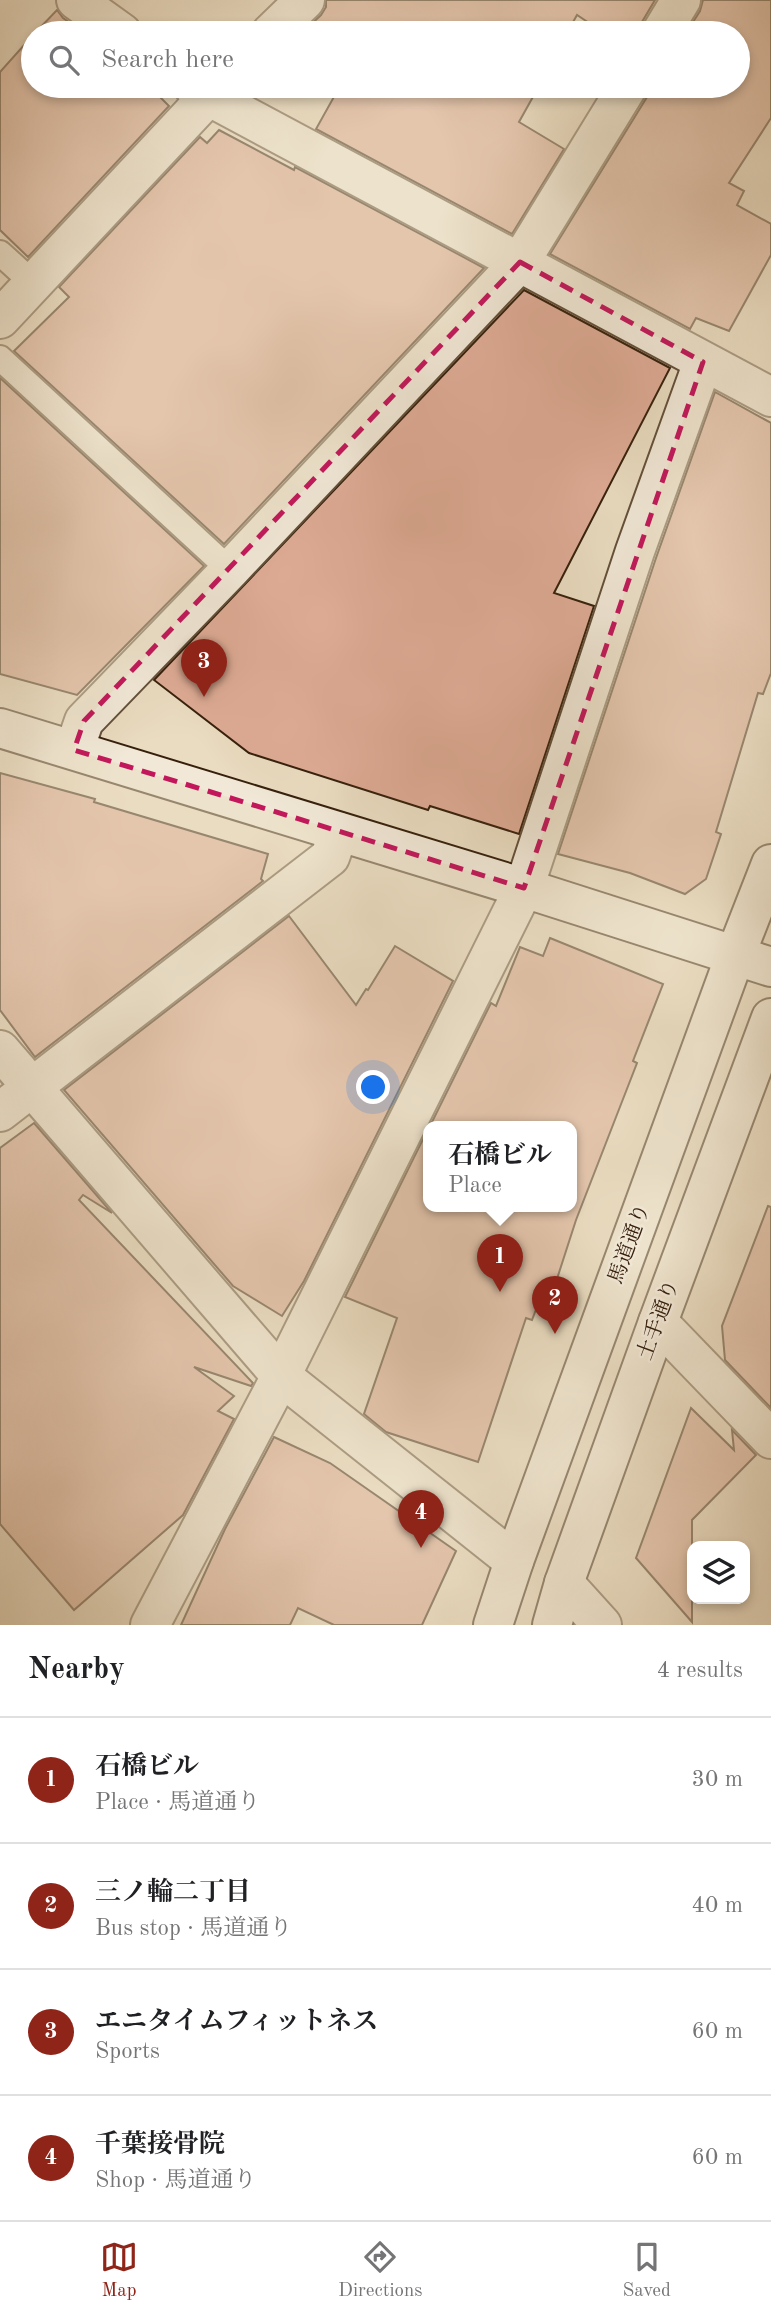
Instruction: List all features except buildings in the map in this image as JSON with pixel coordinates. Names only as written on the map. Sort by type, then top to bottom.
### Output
[{"type":"street","points":[[76,0],[105,21]]},
{"type":"street","points":[[283,21],[304,0]]},
{"type":"street","points":[[668,21],[681,0]]},
{"type":"street","points":[[0,319],[198,98]]},
{"type":"street","points":[[222,98],[771,397]]},
{"type":"street","points":[[74,750],[84,721],[520,262],[621,98]]},
{"type":"street","points":[[150,1625],[281,1376],[524,888],[635,551],[703,362]]},
{"type":"street","points":[[0,728],[524,888],[771,967]]},
{"type":"street","points":[[0,1112],[331,857],[339,832]]},
{"type":"street","name":"馬道通り","points":[[493,1625],[735,956],[771,864]]},
{"type":"street","name":"土手通り","points":[[552,1625],[564,1583],[658,1322],[771,1018]]},
{"type":"street","points":[[0,1050],[281,1376],[514,1561]]},
{"type":"street","points":[[658,1322],[771,1438]]},
{"type":"street","points":[[564,1583],[602,1625]]},
{"type":"lane","points":[[0,253],[34,284]]},
{"type":"lane","points":[[0,358],[230,570]]},
{"type":"highlighted area","points":[[520,262],[703,362],[524,888],[74,750],[84,721]]},
{"type":"place","name":"エニタイムフィットネス","points":[[204,697]]},
{"type":"place","name":"石橋ビル","points":[[500,1292]]},
{"type":"place","name":"三ノ輪二丁目","points":[[555,1334]]},
{"type":"place","name":"千葉接骨院","points":[[421,1548]]}]
